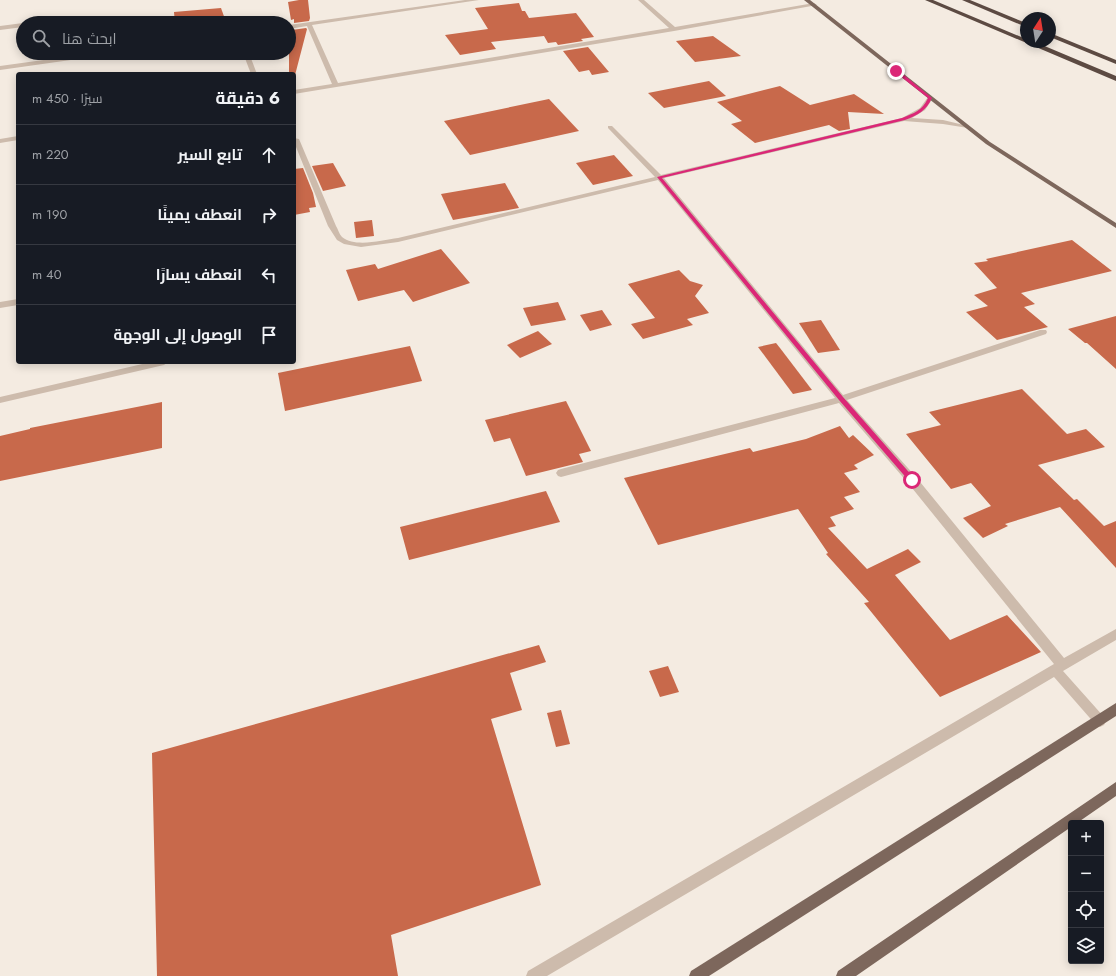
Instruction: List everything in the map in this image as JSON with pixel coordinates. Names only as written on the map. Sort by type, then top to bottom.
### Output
[{"type":"highway","points":[[928,0],[1020,38]]},
{"type":"highway","points":[[965,0],[1020,23]]},
{"type":"highway","points":[[1056,37],[1116,62]]},
{"type":"highway","points":[[1043,48],[1116,79]]},
{"type":"main road","points":[[807,0],[988,144],[1116,226]]},
{"type":"main road","points":[[696,976],[1100,721],[1116,709]]},
{"type":"main road","points":[[843,976],[1116,788]]},
{"type":"street","points":[[296,26],[476,0]]},
{"type":"street","points":[[641,0],[674,29]]},
{"type":"street","points":[[296,92],[814,5]]},
{"type":"street","points":[[309,24],[336,85]]},
{"type":"street","points":[[0,28],[16,26]]},
{"type":"street","points":[[0,68],[57,60]]},
{"type":"street","points":[[249,60],[253,72]]},
{"type":"street","points":[[296,139],[332,226],[341,239],[353,244],[372,244],[398,240],[904,119],[919,113],[926,106],[930,98]]},
{"type":"street","points":[[904,119],[943,122],[966,127]]},
{"type":"street","points":[[610,127],[659,177],[841,399],[912,480],[1100,721]]},
{"type":"street","points":[[0,141],[16,138]]},
{"type":"street","points":[[0,305],[16,302]]},
{"type":"street","points":[[560,473],[841,399],[1043,332]]},
{"type":"street","points":[[0,400],[155,364]]},
{"type":"street","points":[[533,976],[1116,634]]},
{"type":"building","points":[[308,0],[309,21],[296,23],[296,16],[290,16],[288,2]]},
{"type":"building","points":[[519,3],[522,11],[525,11],[529,18],[576,13],[594,37],[581,39],[583,41],[558,45],[556,42],[548,43],[544,36],[491,42],[496,49],[460,55],[445,35],[488,29],[475,8]]},
{"type":"building","points":[[221,8],[224,16],[174,16],[174,12]]},
{"type":"building","points":[[296,29],[307,29],[296,72],[289,72],[289,60],[296,60]]},
{"type":"building","points":[[713,36],[741,56],[695,62],[676,41]]},
{"type":"building","points":[[588,47],[609,72],[592,75],[589,70],[579,72],[563,51]]},
{"type":"building","points":[[709,81],[726,96],[664,108],[648,93]]},
{"type":"building","points":[[780,86],[810,105],[854,94],[884,114],[848,112],[850,129],[839,131],[829,125],[755,143],[731,124],[742,121],[717,102]]},
{"type":"building","points":[[549,99],[579,131],[470,155],[444,121]]},
{"type":"building","points":[[614,155],[633,176],[593,185],[576,163]]},
{"type":"building","points":[[333,163],[346,186],[323,191],[312,166]]},
{"type":"building","points":[[303,168],[313,193],[316,207],[309,208],[310,212],[296,215],[296,169]]},
{"type":"building","points":[[505,183],[519,208],[453,220],[441,194]]},
{"type":"building","points":[[372,220],[374,236],[356,238],[354,222]]},
{"type":"building","points":[[1072,240],[1112,271],[1021,293],[1035,304],[1024,307],[1048,327],[997,340],[966,312],[988,306],[974,295],[997,288],[974,263],[988,261],[986,259]]},
{"type":"building","points":[[441,249],[470,283],[413,302],[404,290],[358,301],[346,270],[375,264],[378,269]]},
{"type":"building","points":[[679,270],[690,281],[703,285],[695,296],[709,313],[687,319],[693,325],[643,339],[631,324],[655,318],[628,284]]},
{"type":"building","points":[[558,302],[566,320],[531,326],[523,308]]},
{"type":"building","points":[[602,310],[612,325],[590,331],[580,315]]},
{"type":"building","points":[[1116,316],[1116,369],[1087,343],[1068,329]]},
{"type":"building","points":[[821,320],[840,350],[818,353],[799,323]]},
{"type":"building","points":[[538,331],[552,344],[520,358],[507,345]]},
{"type":"building","points":[[776,343],[812,390],[793,394],[758,347]]},
{"type":"building","points":[[410,346],[422,381],[285,411],[278,373]]},
{"type":"building","points":[[1022,389],[1067,434],[1086,429],[1105,447],[1038,465],[1074,500],[1077,499],[1104,526],[1116,521],[1116,568],[1060,507],[1005,524],[1008,526],[983,538],[963,518],[991,506],[971,483],[951,489],[906,434],[941,425],[929,412]]},
{"type":"building","points":[[566,401],[591,451],[579,454],[583,462],[526,476],[510,438],[494,442],[485,420]]},
{"type":"building","points":[[162,402],[162,448],[0,481],[0,436],[30,428]]},
{"type":"building","points":[[840,426],[849,438],[853,435],[874,455],[854,465],[858,469],[844,473],[860,492],[844,497],[854,509],[830,517],[836,526],[828,528],[867,569],[908,549],[921,562],[895,575],[950,640],[1007,615],[1041,652],[940,697],[864,603],[869,602],[826,554],[828,553],[798,509],[658,545],[624,478],[750,448],[753,452],[806,439]]},
{"type":"building","points":[[546,491],[560,522],[409,560],[400,527]]},
{"type":"building","points":[[539,645],[546,662],[510,673],[522,710],[491,719],[541,885],[391,935],[398,976],[157,976],[152,753]]},
{"type":"building","points":[[668,666],[679,692],[660,697],[649,671]]},
{"type":"building","points":[[561,710],[570,744],[556,747],[547,713]]},
{"type":"route","points":[[896,71],[930,98],[926,106],[919,113],[904,119],[659,177],[841,399],[912,480]]}]
